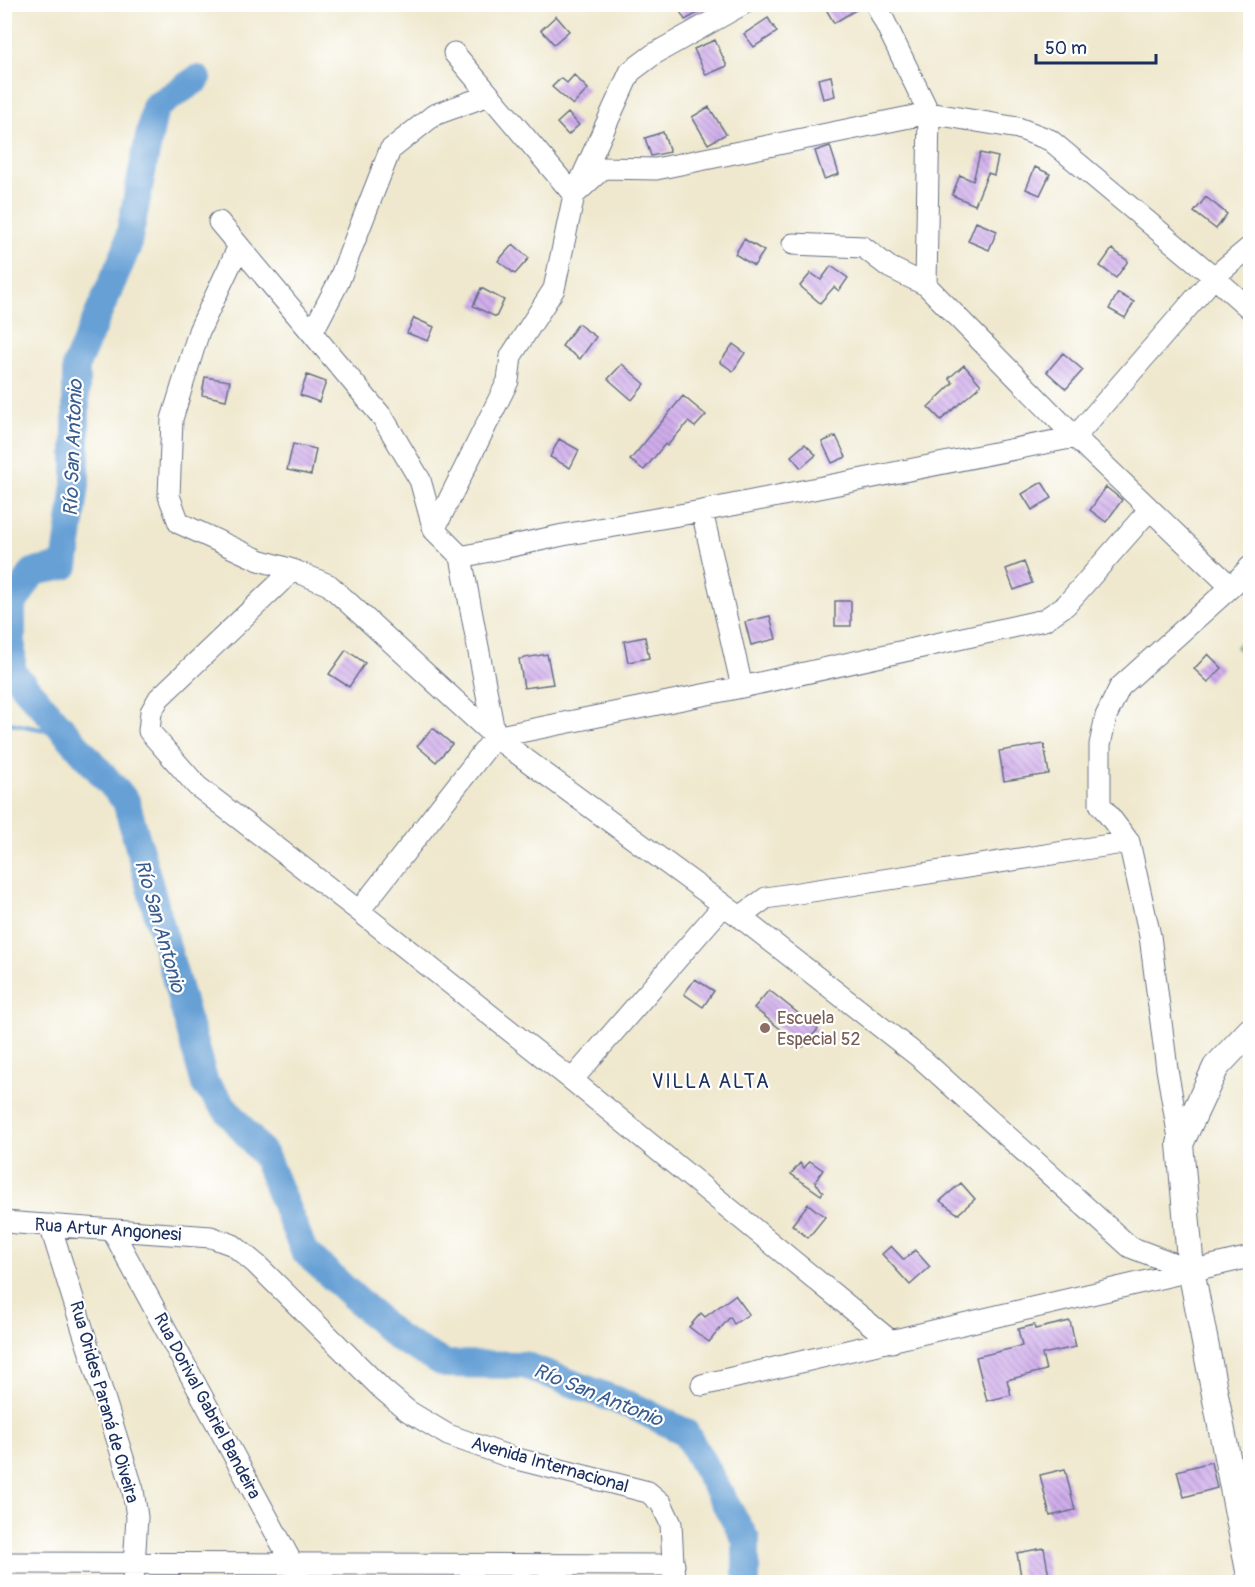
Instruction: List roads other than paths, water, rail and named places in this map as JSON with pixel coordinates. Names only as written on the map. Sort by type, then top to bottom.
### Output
[{"type":"main road","points":[[1251,1031],[1216,1067],[1180,1144],[1191,1270],[1251,1576]]},
{"type":"street","points":[[434,530],[508,381],[511,356],[554,289],[574,195],[630,72],[654,54],[743,4]]},
{"type":"street","points":[[876,4],[929,113],[926,285]]},
{"type":"street","points":[[454,53],[574,195]]},
{"type":"street","points":[[312,333],[338,283],[390,150],[434,116],[489,95]]},
{"type":"street","points":[[574,195],[603,168],[656,169],[929,113],[1018,128],[1050,140],[1251,309]]},
{"type":"street","points":[[219,222],[383,418],[420,480],[434,530],[461,557],[495,737]]},
{"type":"street","points":[[793,244],[863,246],[889,267],[926,285],[1075,437],[1231,587]]},
{"type":"street","points":[[239,246],[199,331],[172,419],[169,496],[179,523],[259,560],[293,570],[329,585],[495,737],[731,912],[923,1060],[1130,1247],[1191,1270]]},
{"type":"street","points":[[461,557],[563,535],[702,511],[1075,437],[1214,277],[1251,247]]},
{"type":"street","points":[[359,910],[495,737],[742,687],[1044,620],[1066,605],[1150,509]]},
{"type":"street","points":[[702,511],[742,687]]},
{"type":"street","points":[[1180,1144],[1167,1070],[1150,936],[1129,842],[1100,804],[1100,745],[1106,716],[1120,687],[1251,567]]},
{"type":"street","points":[[293,570],[159,698],[151,712],[149,731],[197,786],[359,910],[572,1080],[892,1342]]},
{"type":"street","points":[[572,1080],[731,912],[766,898],[1129,842]]},
{"type":"street","name":"Rua Artur Angonesi","points":[[4,1222],[211,1237]]},
{"type":"street","name":"Rua Orides Paraná de Oiveira","points":[[50,1225],[133,1490],[136,1517],[133,1573]]},
{"type":"street","name":"Rua Dorival Gabriel Bandeira","points":[[112,1230],[296,1573]]},
{"type":"street","name":"Avenida Internacional","points":[[211,1237],[233,1245],[256,1264],[382,1389],[408,1411],[448,1435],[513,1458],[648,1492],[661,1503],[671,1524],[674,1574]]},
{"type":"street","points":[[702,1386],[1251,1257]]},
{"type":"street","points":[[4,1563],[133,1573],[674,1574]]},
{"type":"waterway","name":"Río San Antonio","points":[[197,79],[155,107],[127,248],[76,365],[76,485],[65,566],[33,572],[12,606],[12,672],[126,801],[205,1084],[265,1156],[304,1251],[398,1338],[445,1364],[524,1365],[637,1408],[685,1432],[746,1540],[746,1582]]},
{"type":"waterway","points":[[4,722],[66,734]]},
{"type":"place","name":"Escuela Especial 52","points":[[765,1028]]},
{"type":"district","name":"VILLA ALTA","points":[[711,1081]]}]
